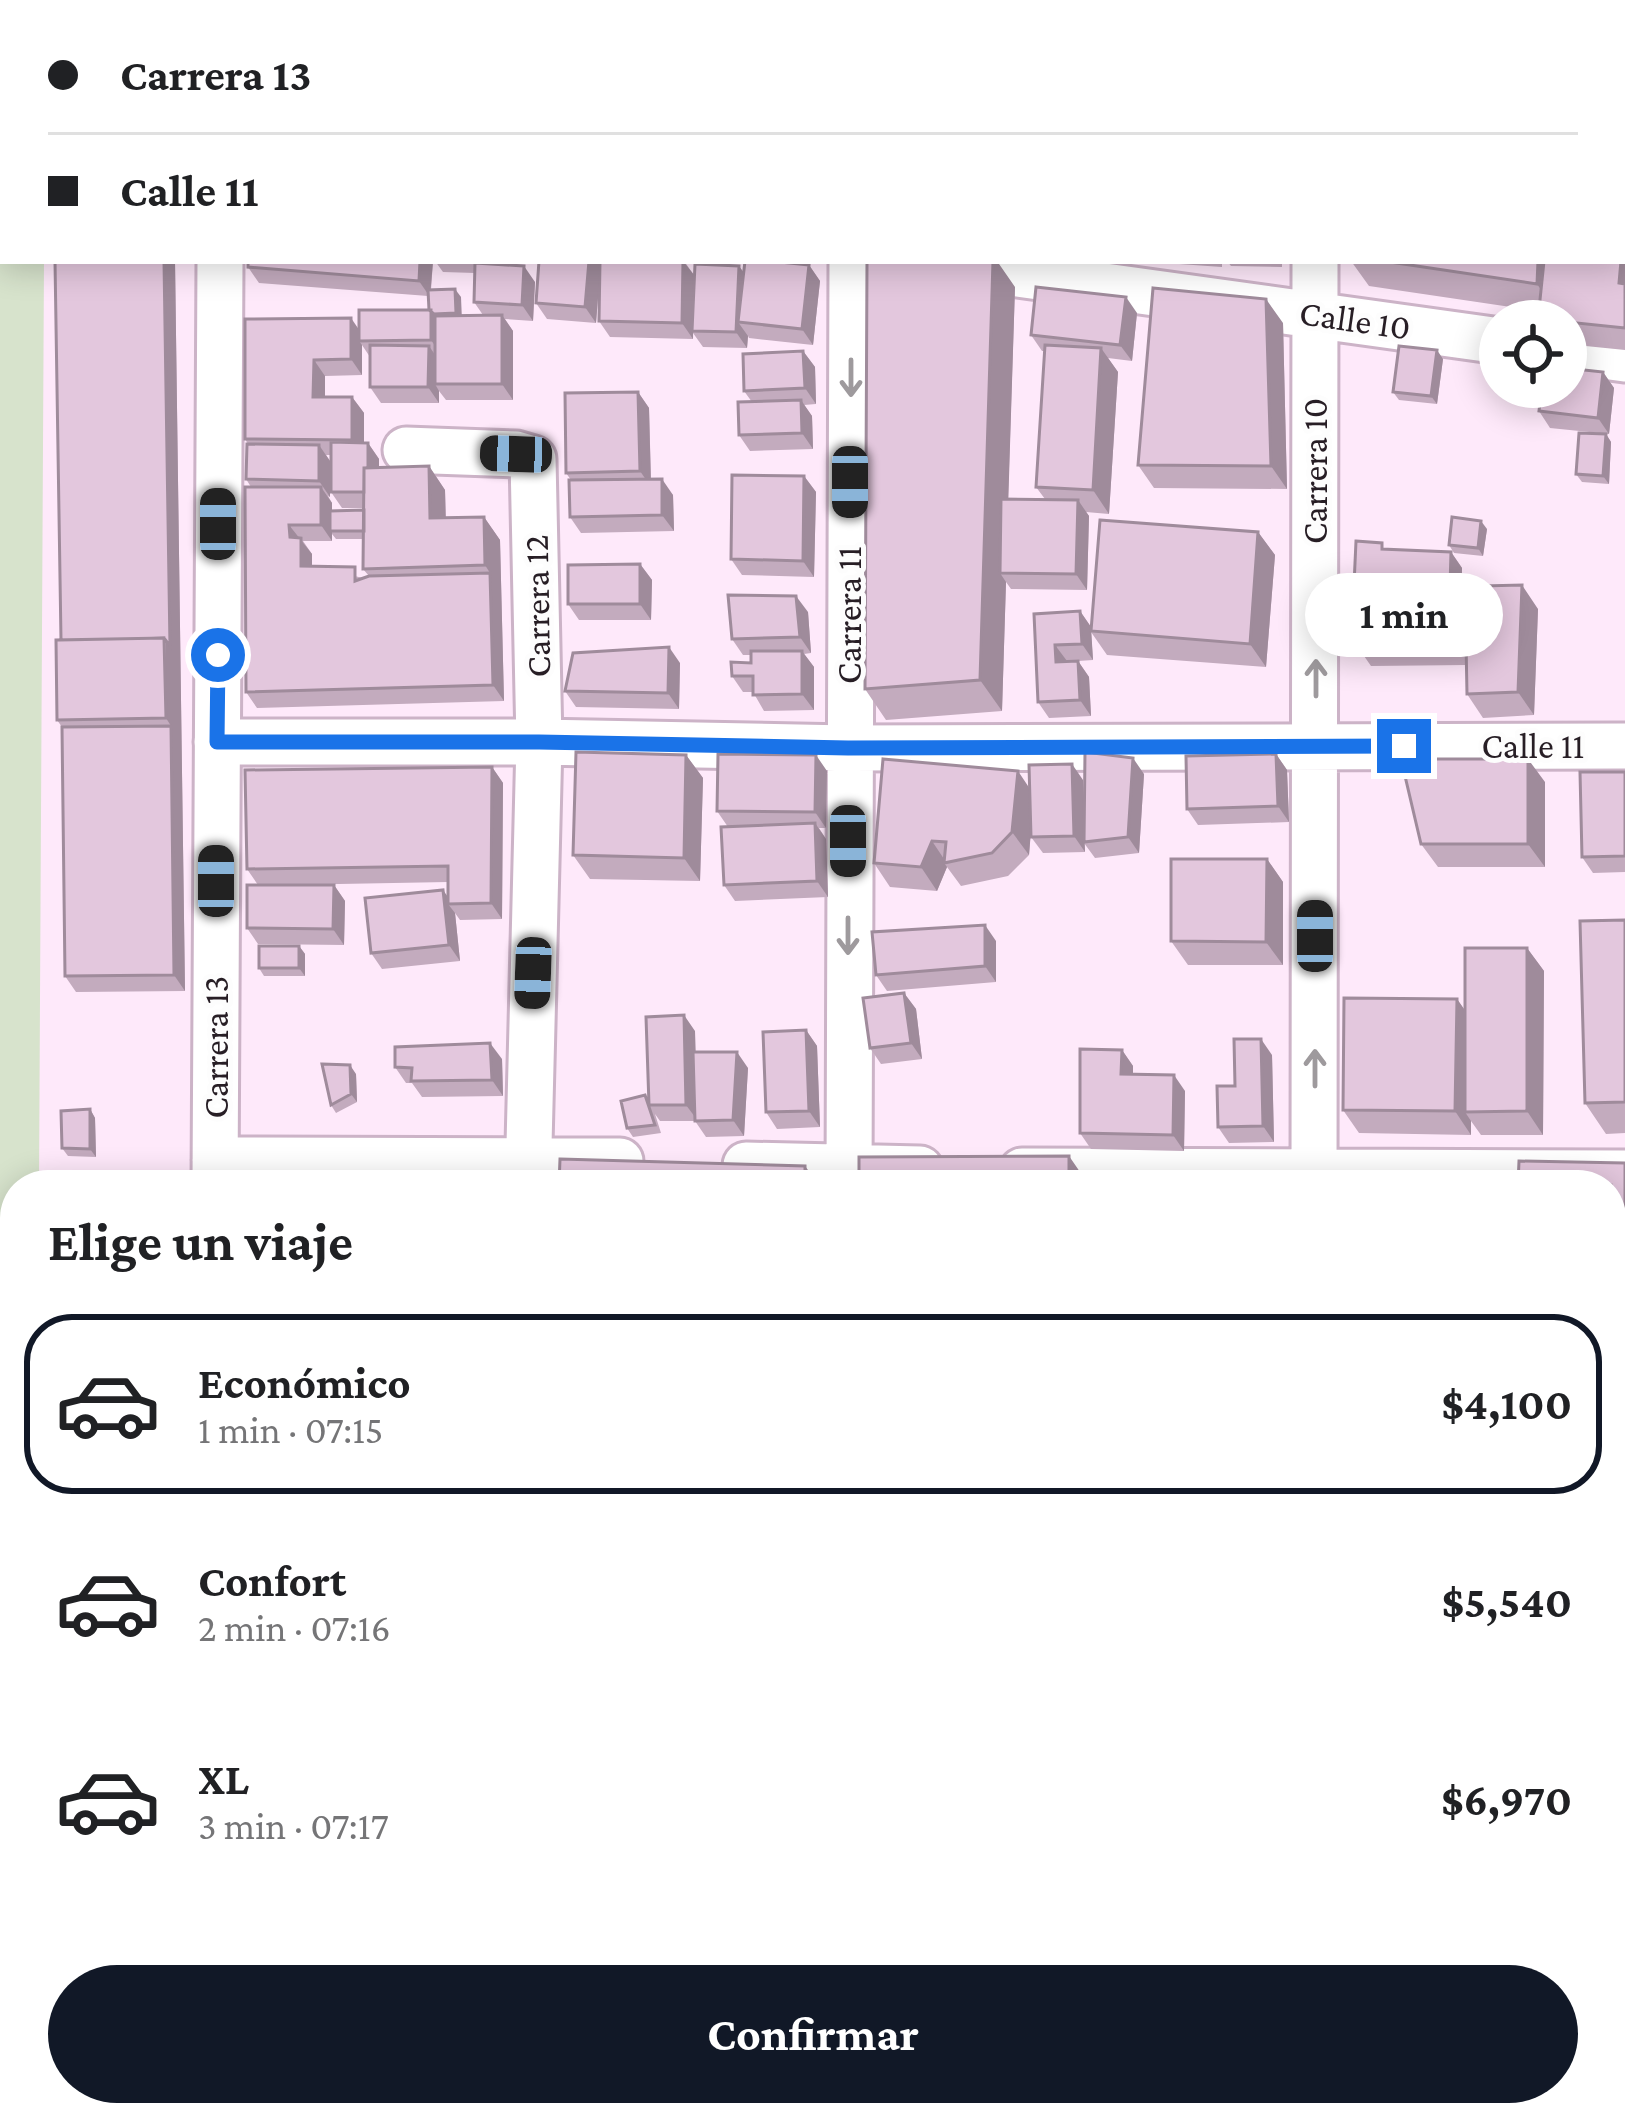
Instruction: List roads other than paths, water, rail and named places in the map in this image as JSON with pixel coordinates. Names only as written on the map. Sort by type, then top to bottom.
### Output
[{"type":"street","name":"Carrera 13","points":[[215,1170],[220,264]]},
{"type":"street","name":"Carrera 11","points":[[849,1170],[852,264]]},
{"type":"street","name":"Calle 10","points":[[947,264],[1479,338]]},
{"type":"street","name":"Carrera 10","points":[[1314,1170],[1315,264]]},
{"type":"street","points":[[1587,353],[1625,359]]},
{"type":"street","name":"Carrera 12","points":[[406,449],[516,454],[533,459],[539,742],[528,1170]]},
{"type":"street","name":"Calle 11","points":[[217,742],[848,748],[1625,746]]},
{"type":"street","points":[[558,1170],[665,1163]]},
{"type":"street","points":[[711,1164],[775,1170]]}]
